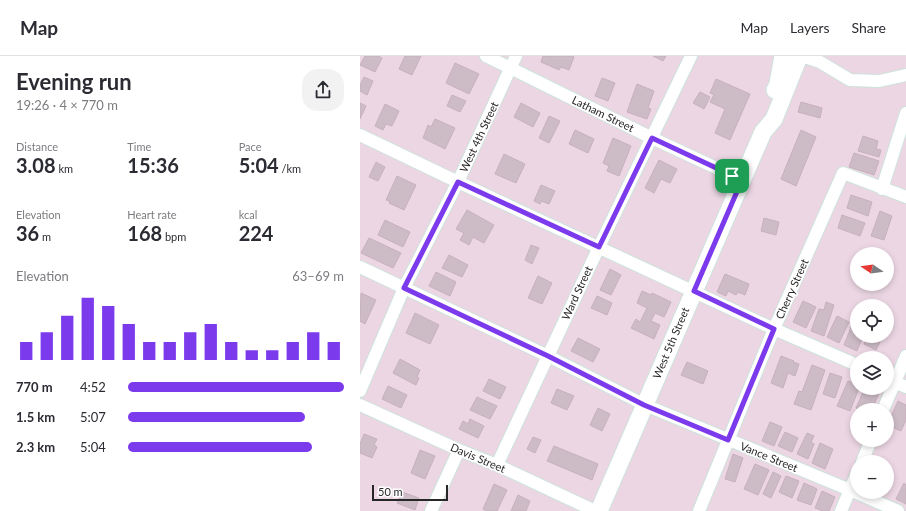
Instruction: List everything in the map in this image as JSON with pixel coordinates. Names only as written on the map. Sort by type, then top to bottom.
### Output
[{"type":"main road","name":"West 5th Street","points":[[599,511],[763,132],[765,113],[778,84],[796,57]]},
{"type":"street","name":"Latham Street","points":[[486,56],[652,138],[742,180]]},
{"type":"street","name":"West 4th Street","points":[[360,391],[404,288],[458,182],[516,56]]},
{"type":"street","name":"Ward Street","points":[[497,465],[599,247],[691,56]]},
{"type":"street","points":[[827,56],[854,74],[860,80]]},
{"type":"street","points":[[796,57],[820,62],[850,80],[879,80],[906,75]]},
{"type":"street","points":[[906,113],[882,188],[906,197]]},
{"type":"street","points":[[360,135],[774,329],[850,362]]},
{"type":"street","name":"Cherry Street","points":[[699,511],[774,329],[843,173],[882,188]]},
{"type":"street","name":"Vance Street","points":[[360,267],[548,356],[644,405],[850,490]]},
{"type":"street","points":[[886,403],[906,356]]},
{"type":"street","name":"Davis Street","points":[[360,406],[458,450],[497,465],[595,511]]},
{"type":"street","points":[[431,511],[458,450]]},
{"type":"street","points":[[841,511],[850,490]]},
{"type":"street","name":"Vance Street","points":[[871,499],[898,511]]},
{"type":"building","points":[[365,56],[378,56],[382,58],[375,72],[360,65]]},
{"type":"building","points":[[405,56],[421,56],[412,75],[399,69]]},
{"type":"building","points":[[543,56],[574,57],[569,70],[561,67],[559,70],[541,62]]},
{"type":"building","points":[[653,56],[666,56],[663,61]]},
{"type":"building","points":[[455,63],[479,74],[469,94],[446,83]]},
{"type":"building","points":[[364,77],[373,81],[367,95],[360,91],[360,85]]},
{"type":"building","points":[[602,78],[615,83],[608,101],[595,96]]},
{"type":"building","points":[[716,79],[750,94],[730,140],[715,133],[725,109],[710,102],[714,95],[710,93]]},
{"type":"building","points":[[637,84],[654,91],[648,108],[651,109],[647,119],[627,112]]},
{"type":"building","points":[[700,92],[710,97],[704,109],[693,103]]},
{"type":"building","points":[[452,95],[466,101],[460,112],[447,106]]},
{"type":"building","points":[[801,102],[822,108],[820,118],[798,112]]},
{"type":"building","points":[[360,103],[366,106],[360,119]]},
{"type":"building","points":[[521,103],[540,113],[533,127],[514,117]]},
{"type":"building","points":[[385,104],[399,111],[392,126],[386,124],[383,130],[375,126]]},
{"type":"building","points":[[549,116],[560,121],[549,143],[539,138]]},
{"type":"building","points":[[435,119],[455,128],[445,149],[423,138],[428,125],[431,127]]},
{"type":"building","points":[[575,130],[594,139],[588,153],[569,144]]},
{"type":"building","points":[[801,130],[816,137],[796,186],[781,179]]},
{"type":"building","points":[[863,136],[878,141],[876,149],[881,150],[879,157],[858,151]]},
{"type":"building","points":[[613,138],[631,146],[619,176],[607,171],[609,166],[603,163]]},
{"type":"building","points":[[854,153],[879,161],[874,175],[849,167]]},
{"type":"building","points":[[504,154],[525,164],[516,183],[495,174]]},
{"type":"building","points":[[659,160],[677,169],[670,183],[661,179],[654,193],[645,188]]},
{"type":"building","points":[[376,162],[385,167],[378,181],[369,177]]},
{"type":"building","points":[[397,176],[416,185],[404,210],[386,200]]},
{"type":"building","points":[[541,185],[555,191],[549,204],[541,201],[540,204],[534,201]]},
{"type":"building","points":[[851,195],[872,202],[868,216],[847,208]]},
{"type":"building","points":[[467,210],[494,225],[484,243],[473,237],[469,245],[460,240],[464,233],[456,229]]},
{"type":"building","points":[[880,211],[892,216],[884,240],[871,236]]},
{"type":"building","points":[[842,215],[865,223],[860,236],[838,228]]},
{"type":"building","points":[[764,218],[779,222],[776,235],[761,231]]},
{"type":"building","points":[[385,220],[410,232],[403,247],[378,235]]},
{"type":"building","points":[[369,238],[401,253],[393,268],[361,253]]},
{"type":"building","points":[[531,245],[539,248],[532,264],[525,260]]},
{"type":"building","points":[[449,255],[468,265],[462,277],[442,268]]},
{"type":"building","points":[[610,269],[621,275],[611,295],[600,290]]},
{"type":"building","points":[[436,272],[456,282],[450,296],[429,286]]},
{"type":"building","points":[[725,274],[749,284],[745,295],[738,292],[736,295],[728,291],[726,296],[717,292]]},
{"type":"building","points":[[538,276],[552,283],[542,304],[528,298]]},
{"type":"building","points":[[642,291],[651,295],[652,293],[671,302],[664,317],[655,313],[651,321],[660,325],[654,339],[631,328],[636,319],[640,322],[647,308],[637,303]]},
{"type":"building","points":[[361,293],[376,300],[365,324],[360,321]]},
{"type":"building","points":[[597,296],[612,303],[607,315],[591,308]]},
{"type":"building","points":[[803,301],[816,307],[806,328],[793,322]]},
{"type":"building","points":[[826,302],[834,305],[824,336],[811,331],[819,309],[824,310]]},
{"type":"building","points":[[415,313],[439,325],[430,344],[406,333]]},
{"type":"building","points":[[837,316],[849,322],[839,343],[827,337]]},
{"type":"building","points":[[850,330],[850,343],[860,343],[857,351],[844,345]]},
{"type":"building","points":[[578,338],[600,349],[593,362],[571,351]]},
{"type":"building","points":[[864,343],[880,343],[876,350]]},
{"type":"building","points":[[781,356],[799,364],[795,376],[788,373],[783,388],[771,383]]},
{"type":"building","points":[[400,359],[420,370],[416,385],[393,373]]},
{"type":"building","points":[[687,362],[708,371],[703,384],[681,375]]},
{"type":"building","points":[[812,365],[825,370],[811,410],[794,404],[799,391],[802,392]]},
{"type":"building","points":[[830,373],[842,377],[835,398],[823,394]]},
{"type":"building","points":[[489,379],[506,387],[500,399],[483,391]]},
{"type":"building","points":[[848,381],[850,382],[850,395],[856,395],[853,403],[850,403],[850,411],[837,406]]},
{"type":"building","points":[[388,386],[407,395],[401,408],[382,399]]},
{"type":"building","points":[[557,389],[574,396],[567,410],[551,403]]},
{"type":"building","points":[[862,395],[878,395],[875,403],[858,403]]},
{"type":"building","points":[[477,397],[497,406],[490,419],[470,410]]},
{"type":"building","points":[[898,401],[906,405],[906,420],[901,431],[894,428],[894,410]]},
{"type":"building","points":[[598,408],[610,414],[602,431],[590,425]]},
{"type":"building","points":[[470,419],[484,426],[478,438],[459,429],[463,421],[468,424]]},
{"type":"building","points":[[770,422],[782,427],[774,446],[762,441]]},
{"type":"building","points":[[785,432],[798,438],[792,452],[778,446]]},
{"type":"building","points":[[807,433],[814,436],[811,442],[814,444],[808,459],[797,454]]},
{"type":"building","points":[[364,434],[377,439],[374,445],[377,447],[372,458],[360,453],[360,444]]},
{"type":"building","points":[[533,437],[541,440],[535,453],[527,449]]},
{"type":"building","points":[[820,443],[833,449],[825,469],[812,463]]},
{"type":"building","points":[[554,446],[598,464],[592,480],[547,461]]},
{"type":"building","points":[[420,450],[435,456],[425,479],[411,473]]},
{"type":"building","points":[[733,454],[743,458],[735,482],[725,479]]},
{"type":"building","points":[[755,464],[769,470],[758,495],[744,489]]},
{"type":"building","points":[[773,472],[781,476],[771,498],[763,494]]},
{"type":"building","points":[[786,476],[799,481],[792,498],[779,492]]},
{"type":"building","points":[[804,483],[817,489],[811,505],[797,500]]},
{"type":"building","points":[[904,483],[906,485],[906,504],[896,499]]},
{"type":"building","points":[[494,484],[507,490],[497,511],[487,511],[483,509]]},
{"type":"building","points":[[822,491],[835,497],[829,511],[823,511],[815,508]]},
{"type":"building","points":[[402,492],[419,498],[415,510],[397,503]]},
{"type":"building","points":[[518,495],[530,501],[526,511],[511,511]]},
{"type":"route","points":[[652,138],[732,176],[742,180],[694,291],[774,329],[728,440],[644,405],[548,356],[404,288],[458,182],[599,247],[652,138]]}]
